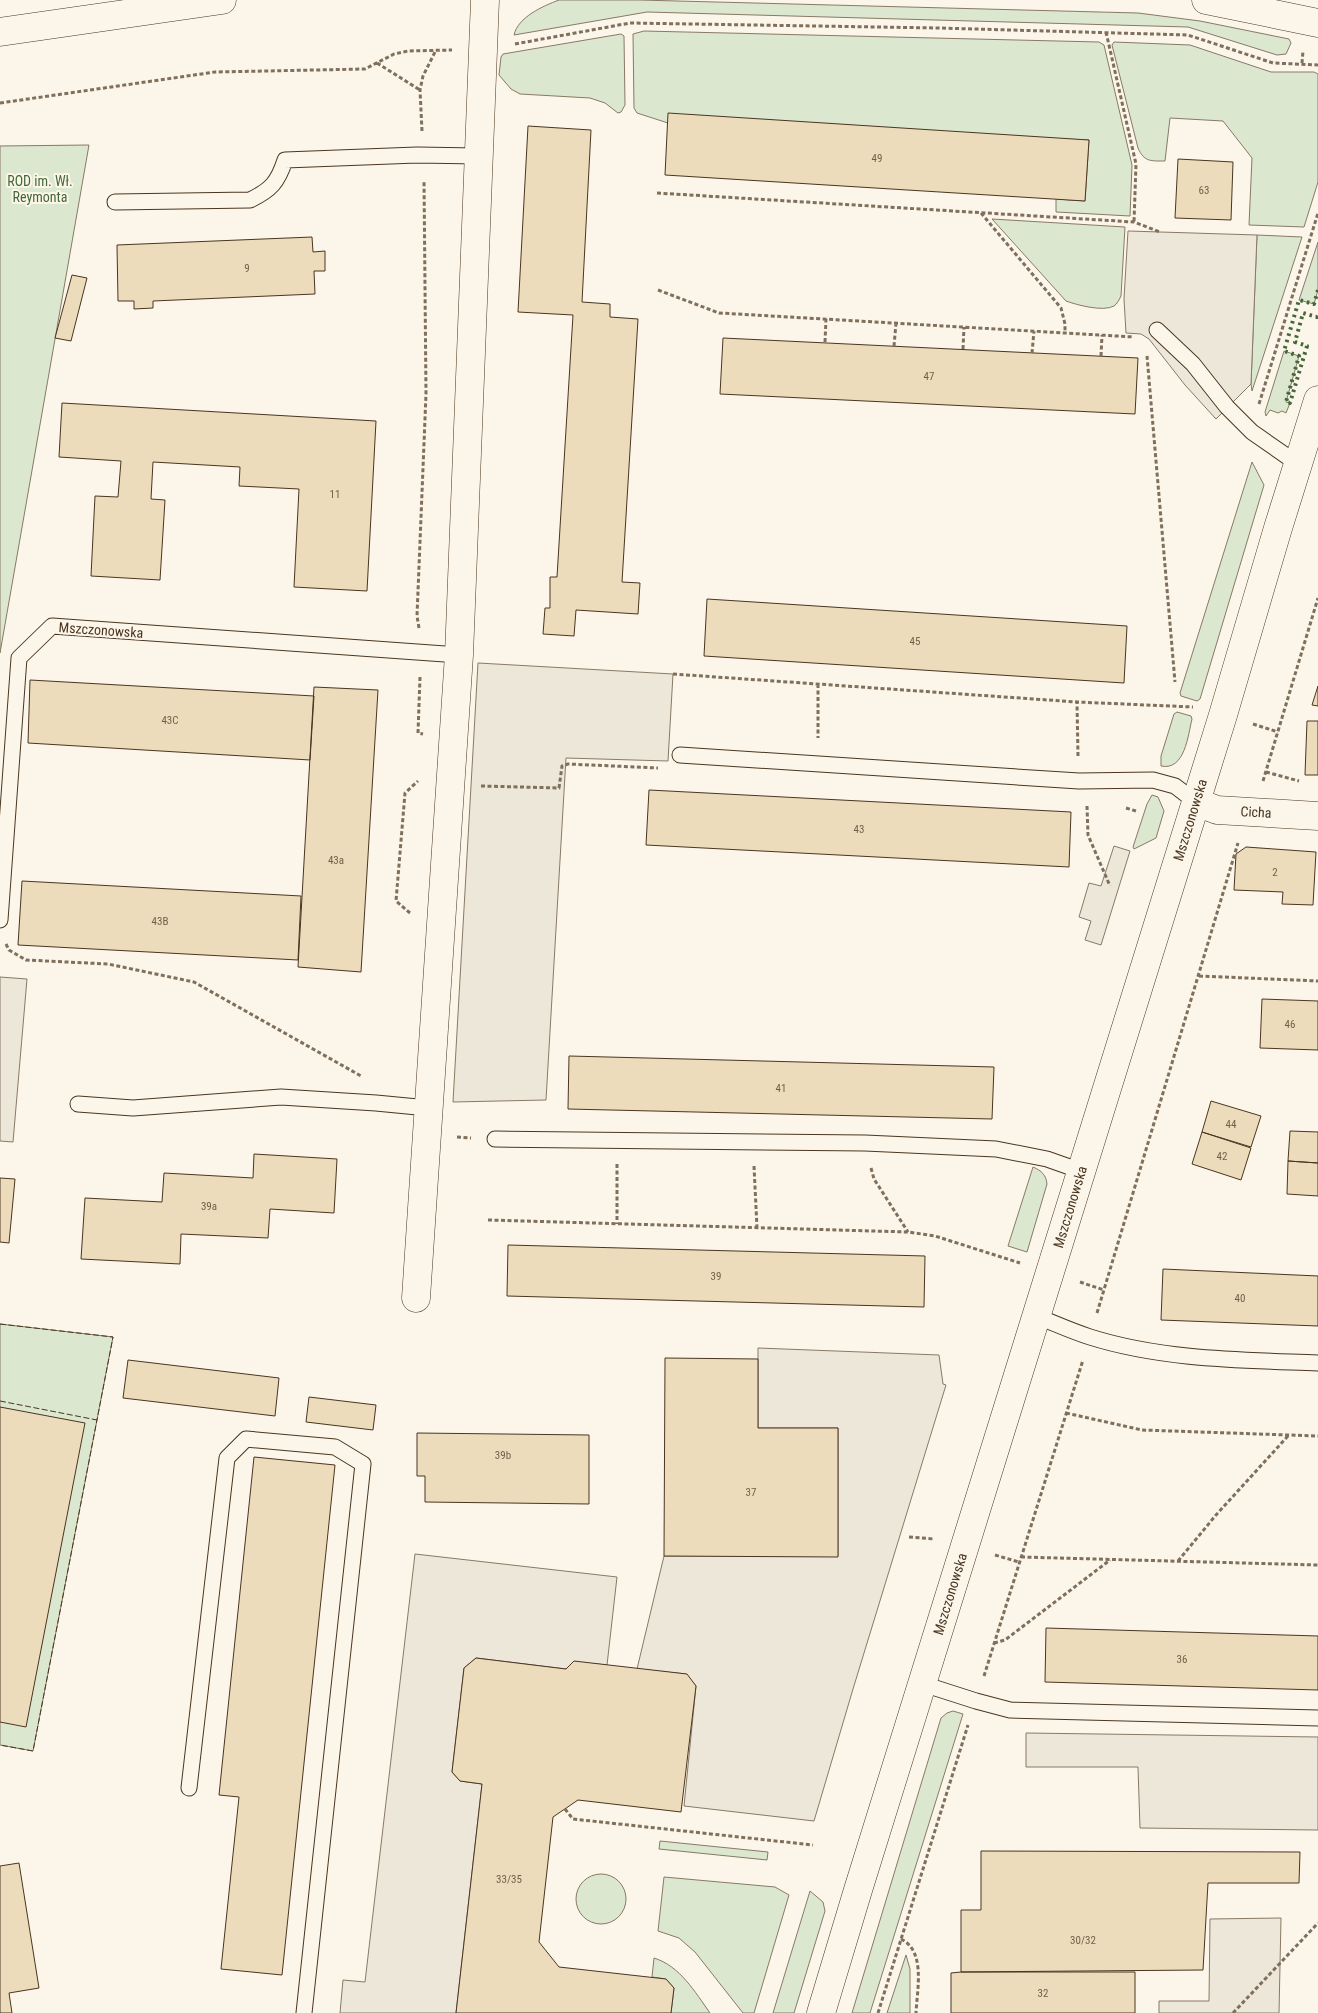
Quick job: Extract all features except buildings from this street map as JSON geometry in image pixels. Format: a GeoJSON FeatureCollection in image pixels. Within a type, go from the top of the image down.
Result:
{"type":"FeatureCollection","features":[{"type":"Feature","properties":{"kind":"street"},"geometry":{"type":"LineString","coordinates":[[0,32],[222,0]]}},
{"type":"Feature","properties":{"kind":"street"},"geometry":{"type":"LineString","coordinates":[[416,1298],[459,655],[485,0]]}},
{"type":"Feature","properties":{"kind":"street"},"geometry":{"type":"LineString","coordinates":[[1206,0],[1318,22]]}},
{"type":"Feature","properties":{"kind":"street","name":"Mszczonowska"},"geometry":{"type":"LineString","coordinates":[[822,2013],[1196,802],[1318,400]]}},
{"type":"Feature","properties":{"kind":"street","name":"Cicha"},"geometry":{"type":"LineString","coordinates":[[1196,802],[1217,810],[1318,816]]}},
{"type":"Feature","properties":{"kind":"lane"},"geometry":{"type":"LineString","coordinates":[[116,202],[250,200],[268,192],[281,172],[285,160],[424,154],[478,156]]}},
{"type":"Feature","properties":{"kind":"lane"},"geometry":{"type":"LineString","coordinates":[[1157,330],[1193,364],[1227,407],[1252,432],[1298,464]]}},
{"type":"Feature","properties":{"kind":"lane","name":"Mszczonowska"},"geometry":{"type":"LineString","coordinates":[[0,920],[19,658],[52,626],[459,655]]}},
{"type":"Feature","properties":{"kind":"lane"},"geometry":{"type":"LineString","coordinates":[[680,756],[1079,781],[1153,780],[1175,786],[1196,802]]}},
{"type":"Feature","properties":{"kind":"lane"},"geometry":{"type":"LineString","coordinates":[[78,1104],[133,1108],[281,1097],[376,1103],[427,1122]]}},
{"type":"Feature","properties":{"kind":"lane"},"geometry":{"type":"LineString","coordinates":[[495,1139],[865,1143],[996,1149],[1047,1159],[1081,1171]]}},
{"type":"Feature","properties":{"kind":"lane"},"geometry":{"type":"LineString","coordinates":[[1036,1316],[1090,1337],[1157,1352],[1204,1358],[1318,1363]]}},
{"type":"Feature","properties":{"kind":"lane"},"geometry":{"type":"LineString","coordinates":[[189,1788],[227,1458],[246,1439],[335,1447],[364,1464],[304,2013]]}},
{"type":"Feature","properties":{"kind":"lane"},"geometry":{"type":"LineString","coordinates":[[923,1684],[1010,1710],[1318,1718]]}},
{"type":"Feature","properties":{"kind":"path"},"geometry":{"type":"LineString","coordinates":[[513,45],[630,23],[652,22],[1106,32],[1188,35],[1272,63],[1318,64]]}},
{"type":"Feature","properties":{"kind":"path"},"geometry":{"type":"LineString","coordinates":[[1106,32],[1136,164],[1134,222]]}},
{"type":"Feature","properties":{"kind":"path"},"geometry":{"type":"LineString","coordinates":[[426,734],[418,733],[421,652],[417,616],[426,394],[424,154],[420,90],[423,76],[436,50]]}},
{"type":"Feature","properties":{"kind":"path"},"geometry":{"type":"LineString","coordinates":[[0,103],[215,72],[365,68],[394,54],[408,51],[453,50]]}},
{"type":"Feature","properties":{"kind":"path"},"geometry":{"type":"LineString","coordinates":[[377,62],[420,90]]}},
{"type":"Feature","properties":{"kind":"path"},"geometry":{"type":"LineString","coordinates":[[657,193],[1134,222],[1160,232]]}},
{"type":"Feature","properties":{"kind":"path"},"geometry":{"type":"LineString","coordinates":[[981,213],[1061,308],[1065,333]]}},
{"type":"Feature","properties":{"kind":"path"},"geometry":{"type":"LineString","coordinates":[[1252,432],[1256,412],[1318,213]]}},
{"type":"Feature","properties":{"kind":"path"},"geometry":{"type":"LineString","coordinates":[[658,290],[719,313],[1138,337]]}},
{"type":"Feature","properties":{"kind":"path"},"geometry":{"type":"LineString","coordinates":[[825,342],[826,319]]}},
{"type":"Feature","properties":{"kind":"path"},"geometry":{"type":"LineString","coordinates":[[894,346],[896,323]]}},
{"type":"Feature","properties":{"kind":"path"},"geometry":{"type":"LineString","coordinates":[[963,349],[964,327]]}},
{"type":"Feature","properties":{"kind":"path"},"geometry":{"type":"LineString","coordinates":[[1032,353],[1034,332]]}},
{"type":"Feature","properties":{"kind":"path"},"geometry":{"type":"LineString","coordinates":[[1101,356],[1102,335]]}},
{"type":"Feature","properties":{"kind":"path"},"geometry":{"type":"LineString","coordinates":[[1147,352],[1175,682]]}},
{"type":"Feature","properties":{"kind":"path"},"geometry":{"type":"LineString","coordinates":[[1262,784],[1318,598]]}},
{"type":"Feature","properties":{"kind":"path"},"geometry":{"type":"LineString","coordinates":[[673,674],[1077,702],[1196,708]]}},
{"type":"Feature","properties":{"kind":"path"},"geometry":{"type":"LineString","coordinates":[[818,684],[819,764]]}},
{"type":"Feature","properties":{"kind":"path"},"geometry":{"type":"LineString","coordinates":[[1077,702],[1079,781]]}},
{"type":"Feature","properties":{"kind":"path"},"geometry":{"type":"LineString","coordinates":[[1247,723],[1278,732]]}},
{"type":"Feature","properties":{"kind":"path"},"geometry":{"type":"LineString","coordinates":[[1266,772],[1304,782]]}},
{"type":"Feature","properties":{"kind":"path"},"geometry":{"type":"LineString","coordinates":[[414,916],[396,901],[405,793],[419,780]]}},
{"type":"Feature","properties":{"kind":"path"},"geometry":{"type":"LineString","coordinates":[[1087,802],[1088,836],[1110,886]]}},
{"type":"Feature","properties":{"kind":"path"},"geometry":{"type":"LineString","coordinates":[[1090,1337],[1241,835]]}},
{"type":"Feature","properties":{"kind":"path"},"geometry":{"type":"LineString","coordinates":[[6,936],[6,946],[9,950],[26,960],[108,964],[194,982],[364,1077]]}},
{"type":"Feature","properties":{"kind":"path"},"geometry":{"type":"LineString","coordinates":[[1199,976],[1318,981]]}},
{"type":"Feature","properties":{"kind":"path"},"geometry":{"type":"LineString","coordinates":[[427,1122],[495,1139]]}},
{"type":"Feature","properties":{"kind":"path"},"geometry":{"type":"LineString","coordinates":[[617,1141],[617,1224]]}},
{"type":"Feature","properties":{"kind":"path"},"geometry":{"type":"LineString","coordinates":[[754,1143],[757,1228]]}},
{"type":"Feature","properties":{"kind":"path"},"geometry":{"type":"LineString","coordinates":[[865,1143],[874,1179],[908,1232]]}},
{"type":"Feature","properties":{"kind":"path"},"geometry":{"type":"LineString","coordinates":[[488,1220],[908,1232],[935,1236],[1025,1265]]}},
{"type":"Feature","properties":{"kind":"path"},"geometry":{"type":"LineString","coordinates":[[1072,1280],[1104,1290]]}},
{"type":"Feature","properties":{"kind":"path"},"geometry":{"type":"LineString","coordinates":[[1066,1413],[1142,1430],[1318,1436]]}},
{"type":"Feature","properties":{"kind":"path"},"geometry":{"type":"LineString","coordinates":[[1178,1561],[1216,1515],[1288,1436]]}},
{"type":"Feature","properties":{"kind":"path"},"geometry":{"type":"LineString","coordinates":[[909,1537],[942,1540]]}},
{"type":"Feature","properties":{"kind":"path"},"geometry":{"type":"LineString","coordinates":[[992,1555],[1019,1562]]}},
{"type":"Feature","properties":{"kind":"path"},"geometry":{"type":"LineString","coordinates":[[1021,1557],[1318,1565]]}},
{"type":"Feature","properties":{"kind":"path"},"geometry":{"type":"LineString","coordinates":[[994,1643],[1005,1640],[1111,1560]]}},
{"type":"Feature","properties":{"kind":"path"},"geometry":{"type":"LineString","coordinates":[[565,1809],[573,1819],[813,1845]]}},
{"type":"Feature","properties":{"kind":"path"},"geometry":{"type":"LineString","coordinates":[[1234,2013],[1318,1923]]}},
{"type":"Feature","properties":{"kind":"path"},"geometry":{"type":"LineString","coordinates":[[901,1939],[909,1943],[916,1954],[916,2013]]}},
{"type":"Feature","properties":{"kind":"green space"},"geometry":{"type":"Polygon","coordinates":[[[559,0],[639,0],[1138,13],[1200,21],[1289,39],[1291,43],[1286,54],[1277,55],[1188,27],[647,12],[514,35],[520,23],[532,13],[559,0]]]}},
{"type":"Feature","properties":{"kind":"green space"},"geometry":{"type":"Polygon","coordinates":[[[644,31],[1099,42],[1104,45],[1132,165],[1130,216],[1056,212],[1056,199],[1085,201],[1089,140],[668,123],[637,113],[634,108],[633,34],[644,31]]]}},
{"type":"Feature","properties":{"kind":"green space"},"geometry":{"type":"Polygon","coordinates":[[[621,34],[624,36],[625,105],[621,112],[618,113],[605,103],[590,98],[520,94],[511,89],[499,75],[503,54],[621,34]]]}},
{"type":"Feature","properties":{"kind":"green space"},"geometry":{"type":"Polygon","coordinates":[[[1114,42],[1190,45],[1271,72],[1314,72],[1318,74],[1318,182],[1304,227],[1249,225],[1252,158],[1223,121],[1170,118],[1165,161],[1152,161],[1145,158],[1138,148],[1112,45],[1114,42]]]}},
{"type":"Feature","properties":{"kind":"green space","name":"ROD im. Wł. Reymonta"},"geometry":{"type":"Polygon","coordinates":[[[89,145],[0,653],[0,146],[89,145]]]}},
{"type":"Feature","properties":{"kind":"green space"},"geometry":{"type":"Polygon","coordinates":[[[992,219],[1125,227],[1121,296],[1118,302],[1109,308],[1097,308],[1066,301],[992,219]]]}},
{"type":"Feature","properties":{"kind":"green space"},"geometry":{"type":"Polygon","coordinates":[[[1257,235],[1302,237],[1252,391],[1251,384],[1257,235]]]}},
{"type":"Feature","properties":{"kind":"green space"},"geometry":{"type":"Polygon","coordinates":[[[1318,242],[1318,290],[1314,304],[1299,300],[1318,242]]]}},
{"type":"Feature","properties":{"kind":"green space"},"geometry":{"type":"Polygon","coordinates":[[[1284,351],[1299,356],[1286,402],[1290,403],[1286,413],[1270,410],[1266,416],[1265,412],[1284,351]]]}},
{"type":"Feature","properties":{"kind":"green space"},"geometry":{"type":"Polygon","coordinates":[[[1252,462],[1264,485],[1200,699],[1197,701],[1181,696],[1180,693],[1252,462]]]}},
{"type":"Feature","properties":{"kind":"green space"},"geometry":{"type":"Polygon","coordinates":[[[1177,712],[1191,716],[1192,719],[1187,742],[1180,758],[1175,763],[1169,766],[1161,766],[1161,756],[1174,714],[1177,712]]]}},
{"type":"Feature","properties":{"kind":"green space"},"geometry":{"type":"Polygon","coordinates":[[[1152,795],[1158,797],[1164,811],[1156,838],[1134,849],[1133,847],[1147,804],[1152,795]]]}},
{"type":"Feature","properties":{"kind":"green space"},"geometry":{"type":"Polygon","coordinates":[[[1033,1167],[1043,1174],[1047,1184],[1027,1252],[1008,1246],[1033,1167]]]}},
{"type":"Feature","properties":{"kind":"green space"},"geometry":{"type":"Polygon","coordinates":[[[0,1324],[113,1337],[33,1751],[0,1745],[0,1324]]]}},
{"type":"Feature","properties":{"kind":"green space"},"geometry":{"type":"Polygon","coordinates":[[[953,1711],[963,1714],[870,2013],[852,2013],[941,1718],[953,1711]]]}},
{"type":"Feature","properties":{"kind":"green space"},"geometry":{"type":"Polygon","coordinates":[[[660,1841],[768,1852],[767,1860],[659,1849],[660,1841]]]}},
{"type":"Feature","properties":{"kind":"green space"},"geometry":{"type":"Polygon","coordinates":[[[601,1874],[611,1876],[619,1881],[624,1889],[626,1899],[624,1909],[619,1917],[611,1922],[601,1924],[591,1922],[583,1917],[578,1909],[576,1899],[578,1889],[583,1881],[591,1876],[601,1874]]]}},
{"type":"Feature","properties":{"kind":"green space"},"geometry":{"type":"Polygon","coordinates":[[[664,1877],[775,1887],[789,1895],[754,2013],[743,2013],[695,1952],[679,1938],[658,1931],[664,1877]]]}},
{"type":"Feature","properties":{"kind":"green space"},"geometry":{"type":"Polygon","coordinates":[[[810,1891],[823,1902],[825,1911],[794,2013],[773,2013],[810,1891]]]}},
{"type":"Feature","properties":{"kind":"green space"},"geometry":{"type":"Polygon","coordinates":[[[906,1955],[910,1969],[910,2013],[887,2013],[906,1955]]]}},
{"type":"Feature","properties":{"kind":"green space"},"geometry":{"type":"Polygon","coordinates":[[[654,1958],[672,1967],[679,1973],[693,1988],[710,2013],[671,2013],[674,1988],[666,1979],[652,1977],[654,1958]]]}},
{"type":"Feature","properties":{"kind":"shaded area"},"geometry":{"type":"Polygon","coordinates":[[[1128,231],[1257,235],[1251,384],[1216,419],[1185,385],[1149,339],[1141,334],[1126,333],[1124,299],[1128,231]]]}},
{"type":"Feature","properties":{"kind":"shaded area"},"geometry":{"type":"Polygon","coordinates":[[[478,663],[673,674],[668,761],[566,758],[546,1100],[453,1102],[478,663]]]}},
{"type":"Feature","properties":{"kind":"shaded area"},"geometry":{"type":"Polygon","coordinates":[[[1114,846],[1130,851],[1101,945],[1085,940],[1091,921],[1079,917],[1089,883],[1101,886],[1114,846]]]}},
{"type":"Feature","properties":{"kind":"shaded area"},"geometry":{"type":"Polygon","coordinates":[[[0,977],[27,979],[13,1142],[0,1141],[0,977]]]}},
{"type":"Feature","properties":{"kind":"shaded area"},"geometry":{"type":"Polygon","coordinates":[[[758,1348],[939,1355],[943,1384],[946,1385],[814,1821],[684,1806],[696,1686],[686,1674],[637,1669],[664,1556],[838,1556],[838,1428],[758,1428],[758,1348]]]}},
{"type":"Feature","properties":{"kind":"shaded area"},"geometry":{"type":"Polygon","coordinates":[[[415,1554],[617,1577],[607,1665],[574,1662],[566,1669],[476,1658],[464,1668],[452,1772],[460,1781],[482,1784],[456,2013],[340,2013],[343,1980],[365,1982],[415,1554]]]}},
{"type":"Feature","properties":{"kind":"shaded area"},"geometry":{"type":"Polygon","coordinates":[[[1026,1733],[1318,1737],[1318,1830],[1140,1828],[1138,1767],[1026,1767],[1026,1733]]]}},
{"type":"Feature","properties":{"kind":"shaded area"},"geometry":{"type":"Polygon","coordinates":[[[1281,1918],[1279,2013],[1159,2013],[1159,2001],[1209,2001],[1210,1919],[1281,1918]]]}},
{"type":"Feature","properties":{"kind":"hedge"},"geometry":{"type":"LineString","coordinates":[[1318,290],[1314,304],[1299,300],[1284,351],[1299,356],[1286,402],[1290,403],[1307,346],[1295,342],[1303,313],[1317,317],[1318,314]]}},
{"type":"Feature","properties":{"kind":"fence"},"geometry":{"type":"LineString","coordinates":[[0,1324],[113,1337],[33,1751],[0,1745]]}},
{"type":"Feature","properties":{"kind":"fence"},"geometry":{"type":"LineString","coordinates":[[0,1401],[97,1420]]}}]}
